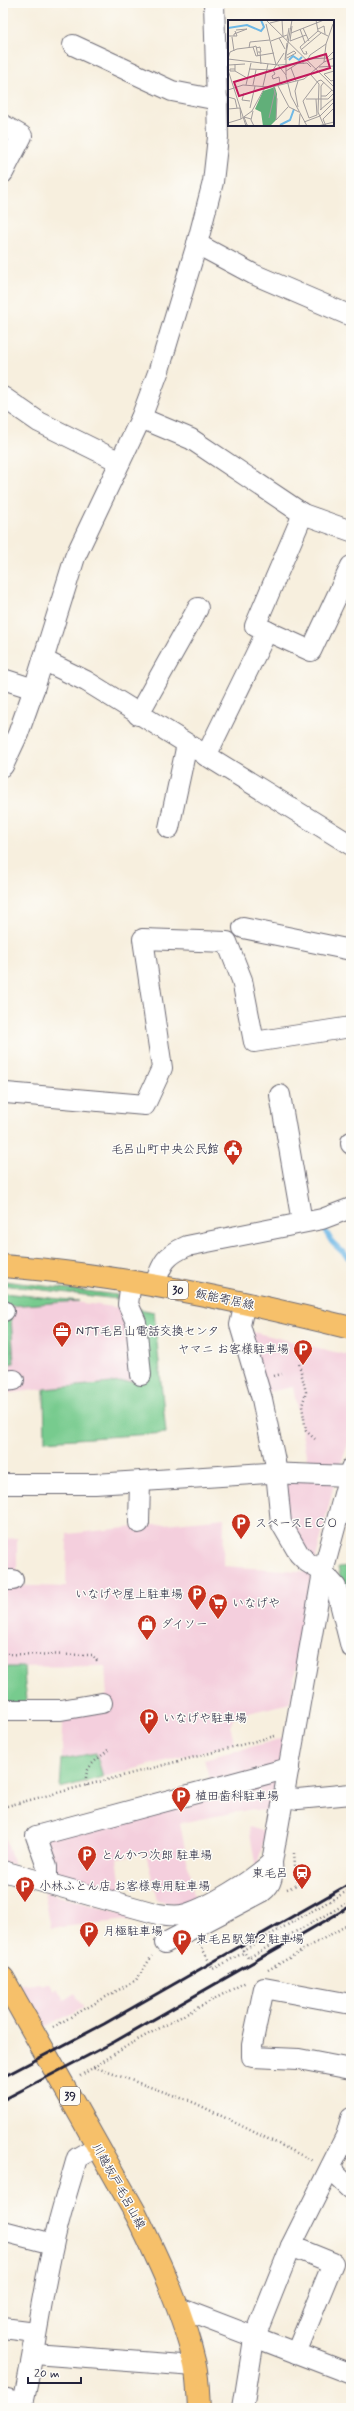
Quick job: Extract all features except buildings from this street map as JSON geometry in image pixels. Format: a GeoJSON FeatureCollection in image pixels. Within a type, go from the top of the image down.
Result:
{"type":"FeatureCollection","features":[{"type":"Feature","properties":{"kind":"main road","name":"飯能寄居線"},"geometry":{"type":"LineString","coordinates":[[3,1266],[154,1286],[245,1303],[351,1328]]}},
{"type":"Feature","properties":{"kind":"main road","name":"川越坂戸毛呂山線"},"geometry":{"type":"LineString","coordinates":[[3,1978],[136,2214],[179,2308],[195,2366],[199,2408]]}},
{"type":"Feature","properties":{"kind":"street"},"geometry":{"type":"LineString","coordinates":[[3,766],[18,734],[34,688],[75,557],[140,418],[159,370],[197,244],[216,166],[218,100],[214,3]]}},
{"type":"Feature","properties":{"kind":"street"},"geometry":{"type":"LineString","coordinates":[[73,45],[172,91],[218,100]]}},
{"type":"Feature","properties":{"kind":"street"},"geometry":{"type":"LineString","coordinates":[[3,125],[22,136],[3,173]]}},
{"type":"Feature","properties":{"kind":"street"},"geometry":{"type":"LineString","coordinates":[[197,244],[254,274],[351,316]]}},
{"type":"Feature","properties":{"kind":"street"},"geometry":{"type":"LineString","coordinates":[[3,397],[39,422],[120,462]]}},
{"type":"Feature","properties":{"kind":"street"},"geometry":{"type":"LineString","coordinates":[[140,418],[192,439],[304,514],[351,531]]}},
{"type":"Feature","properties":{"kind":"street"},"geometry":{"type":"LineString","coordinates":[[304,514],[255,626],[312,651],[351,566]]}},
{"type":"Feature","properties":{"kind":"street"},"geometry":{"type":"LineString","coordinates":[[138,716],[198,608]]}},
{"type":"Feature","properties":{"kind":"street"},"geometry":{"type":"LineString","coordinates":[[206,756],[267,632]]}},
{"type":"Feature","properties":{"kind":"street"},"geometry":{"type":"LineString","coordinates":[[43,660],[86,681],[138,716],[187,744],[351,845]]}},
{"type":"Feature","properties":{"kind":"street"},"geometry":{"type":"LineString","coordinates":[[3,679],[34,688]]}},
{"type":"Feature","properties":{"kind":"street"},"geometry":{"type":"LineString","coordinates":[[169,828],[187,744]]}},
{"type":"Feature","properties":{"kind":"street"},"geometry":{"type":"LineString","coordinates":[[242,928],[351,950]]}},
{"type":"Feature","properties":{"kind":"street"},"geometry":{"type":"LineString","coordinates":[[6,1093],[145,1105],[162,1068],[143,939],[227,942],[242,980],[254,1042],[351,1027]]}},
{"type":"Feature","properties":{"kind":"street"},"geometry":{"type":"LineString","coordinates":[[280,1095],[302,1222]]}},
{"type":"Feature","properties":{"kind":"street"},"geometry":{"type":"LineString","coordinates":[[154,1286],[163,1262],[174,1251],[187,1246],[322,1219],[351,1208]]}},
{"type":"Feature","properties":{"kind":"street"},"geometry":{"type":"LineString","coordinates":[[131,1282],[128,1304],[136,1322],[141,1375]]}},
{"type":"Feature","properties":{"kind":"street"},"geometry":{"type":"LineString","coordinates":[[245,1303],[240,1325],[262,1399],[276,1473],[281,1522],[299,1554],[306,1562],[323,1572],[336,1587],[351,1647]]}},
{"type":"Feature","properties":{"kind":"street"},"geometry":{"type":"LineString","coordinates":[[3,1484],[140,1482],[276,1473],[349,1479],[323,1572],[285,1797],[272,1862],[272,1881],[269,1887],[198,1936],[165,1943],[172,1916]]}},
{"type":"Feature","properties":{"kind":"street"},"geometry":{"type":"LineString","coordinates":[[140,1482],[140,1523]]}},
{"type":"Feature","properties":{"kind":"street"},"geometry":{"type":"LineString","coordinates":[[3,1710],[61,1710],[102,1703]]}},
{"type":"Feature","properties":{"kind":"street"},"geometry":{"type":"LineString","coordinates":[[46,1884],[47,1868],[36,1836],[289,1768]]}},
{"type":"Feature","properties":{"kind":"street"},"geometry":{"type":"LineString","coordinates":[[285,1797],[298,1799],[351,1794]]}},
{"type":"Feature","properties":{"kind":"street"},"geometry":{"type":"LineString","coordinates":[[3,1871],[158,1914],[172,1916],[199,1909],[259,1874],[272,1862]]}},
{"type":"Feature","properties":{"kind":"street"},"geometry":{"type":"LineString","coordinates":[[172,1916],[178,1923],[198,1936]]}},
{"type":"Feature","properties":{"kind":"street"},"geometry":{"type":"LineString","coordinates":[[351,2004],[264,1988],[252,2045],[252,2057],[298,2059],[351,2069]]}},
{"type":"Feature","properties":{"kind":"street"},"geometry":{"type":"LineString","coordinates":[[242,2408],[254,2339],[291,2246],[346,2136],[351,2118]]}},
{"type":"Feature","properties":{"kind":"street"},"geometry":{"type":"LineString","coordinates":[[3,2398],[23,2405],[34,2354],[35,2332],[53,2244],[77,2158],[98,2146]]}},
{"type":"Feature","properties":{"kind":"street"},"geometry":{"type":"LineString","coordinates":[[330,2169],[351,2188]]}},
{"type":"Feature","properties":{"kind":"street"},"geometry":{"type":"LineString","coordinates":[[3,2231],[53,2244]]}},
{"type":"Feature","properties":{"kind":"street"},"geometry":{"type":"LineString","coordinates":[[291,2246],[333,2263],[296,2353]]}},
{"type":"Feature","properties":{"kind":"street"},"geometry":{"type":"LineString","coordinates":[[179,2308],[254,2339],[351,2374]]}},
{"type":"Feature","properties":{"kind":"street"},"geometry":{"type":"LineString","coordinates":[[3,2328],[35,2332]]}},
{"type":"Feature","properties":{"kind":"street"},"geometry":{"type":"LineString","coordinates":[[34,2354],[195,2366]]}},
{"type":"Feature","properties":{"kind":"path"},"geometry":{"type":"LineString","coordinates":[[299,1364],[306,1392],[302,1406],[306,1431],[315,1439]]}},
{"type":"Feature","properties":{"kind":"path"},"geometry":{"type":"LineString","coordinates":[[3,1654],[93,1655],[98,1662]]}},
{"type":"Feature","properties":{"kind":"path"},"geometry":{"type":"LineString","coordinates":[[3,1807],[280,1735]]}},
{"type":"Feature","properties":{"kind":"path"},"geometry":{"type":"LineString","coordinates":[[87,1786],[85,1779],[90,1764],[109,1749]]}},
{"type":"Feature","properties":{"kind":"path"},"geometry":{"type":"LineString","coordinates":[[283,1891],[299,1884],[296,1878],[293,1847]]}},
{"type":"Feature","properties":{"kind":"path"},"geometry":{"type":"LineString","coordinates":[[198,1936],[200,1944],[213,1969],[351,1890]]}},
{"type":"Feature","properties":{"kind":"path"},"geometry":{"type":"LineString","coordinates":[[243,1952],[248,1958],[351,1901]]}},
{"type":"Feature","properties":{"kind":"path"},"geometry":{"type":"LineString","coordinates":[[261,1974],[351,1923]]}},
{"type":"Feature","properties":{"kind":"path"},"geometry":{"type":"LineString","coordinates":[[49,2029],[136,1980],[157,1949],[165,1943]]}},
{"type":"Feature","properties":{"kind":"path"},"geometry":{"type":"LineString","coordinates":[[77,2077],[130,2044],[247,1982]]}},
{"type":"Feature","properties":{"kind":"path"},"geometry":{"type":"LineString","coordinates":[[94,2067],[195,2103],[256,2131],[281,2147],[330,2169]]}},
{"type":"Feature","properties":{"kind":"shaded area"},"geometry":{"type":"Polygon","coordinates":[[[3,1293],[154,1312],[166,1433],[45,1441],[44,1389],[3,1394],[3,1293]]]}},
{"type":"Feature","properties":{"kind":"shaded area"},"geometry":{"type":"Polygon","coordinates":[[[245,1330],[351,1356],[351,1434],[340,1468],[309,1470],[293,1387],[263,1393],[245,1330]]]}},
{"type":"Feature","properties":{"kind":"shaded area"},"geometry":{"type":"Polygon","coordinates":[[[280,1477],[335,1480],[315,1562],[285,1521],[280,1477]]]}},
{"type":"Feature","properties":{"kind":"shaded area"},"geometry":{"type":"Polygon","coordinates":[[[224,1518],[223,1566],[312,1572],[290,1703],[236,1716],[230,1726],[235,1743],[103,1777],[96,1753],[62,1759],[63,1716],[107,1695],[105,1666],[3,1667],[3,1585],[66,1587],[67,1534],[224,1518]]]}},
{"type":"Feature","properties":{"kind":"shaded area"},"geometry":{"type":"Polygon","coordinates":[[[17,1538],[17,1574],[3,1575],[3,1539],[17,1538]]]}},
{"type":"Feature","properties":{"kind":"shaded area"},"geometry":{"type":"Polygon","coordinates":[[[284,1738],[280,1763],[211,1785],[204,1759],[284,1738]]]}},
{"type":"Feature","properties":{"kind":"shaded area"},"geometry":{"type":"Polygon","coordinates":[[[277,1780],[270,1812],[252,1809],[180,1823],[195,1902],[188,1906],[157,1901],[146,1853],[117,1858],[122,1894],[55,1875],[43,1838],[277,1780]]]}},
{"type":"Feature","properties":{"kind":"shaded area"},"geometry":{"type":"Polygon","coordinates":[[[249,1827],[266,1832],[256,1869],[249,1827]]]}},
{"type":"Feature","properties":{"kind":"shaded area"},"geometry":{"type":"Polygon","coordinates":[[[3,1830],[14,1865],[3,1862],[3,1830]]]}},
{"type":"Feature","properties":{"kind":"shaded area"},"geometry":{"type":"Polygon","coordinates":[[[44,1892],[139,1919],[51,1928],[44,1892]]]}},
{"type":"Feature","properties":{"kind":"shaded area"},"geometry":{"type":"Polygon","coordinates":[[[49,1983],[54,1990],[57,1988],[64,2000],[75,1993],[83,2007],[43,2029],[18,1984],[49,1983]]]}},
{"type":"Feature","properties":{"kind":"green space"},"geometry":{"type":"Polygon","coordinates":[[[3,1281],[117,1295],[117,1299],[3,1285],[3,1281]]]}},
{"type":"Feature","properties":{"kind":"green space"},"geometry":{"type":"Polygon","coordinates":[[[3,1293],[79,1301],[10,1306],[3,1304],[3,1293]]]}},
{"type":"Feature","properties":{"kind":"green space"},"geometry":{"type":"Polygon","coordinates":[[[139,1309],[154,1312],[166,1433],[45,1441],[44,1389],[145,1380],[139,1309]]]}},
{"type":"Feature","properties":{"kind":"green space"},"geometry":{"type":"Polygon","coordinates":[[[11,1318],[14,1363],[3,1364],[3,1319],[11,1318]]]}},
{"type":"Feature","properties":{"kind":"green space"},"geometry":{"type":"Polygon","coordinates":[[[351,1566],[351,1628],[338,1567],[351,1566]]]}},
{"type":"Feature","properties":{"kind":"green space"},"geometry":{"type":"Polygon","coordinates":[[[3,1667],[24,1667],[26,1704],[3,1703],[3,1667]]]}},
{"type":"Feature","properties":{"kind":"green space"},"geometry":{"type":"Polygon","coordinates":[[[96,1753],[103,1777],[60,1788],[62,1759],[96,1753]]]}},
{"type":"Feature","properties":{"kind":"waterway"},"geometry":{"type":"LineString","coordinates":[[323,1227],[332,1242],[351,1260]]}},
{"type":"Feature","properties":{"kind":"railway"},"geometry":{"type":"LineString","coordinates":[[3,2077],[104,2024],[351,1883]]}},
{"type":"Feature","properties":{"kind":"railway"},"geometry":{"type":"LineString","coordinates":[[3,2100],[114,2042],[351,1906]]}},
{"type":"Feature","properties":{"kind":"place","name":"毛呂山町中央公民館"},"geometry":{"type":"Point","coordinates":[233,1166]}},
{"type":"Feature","properties":{"kind":"place","name":"NTT毛呂山電話交換センタ"},"geometry":{"type":"Point","coordinates":[62,1348]}},
{"type":"Feature","properties":{"kind":"place","name":"ヤマニ お客様駐車場"},"geometry":{"type":"Point","coordinates":[303,1366]}},
{"type":"Feature","properties":{"kind":"place","name":"スペースＥＣＯ"},"geometry":{"type":"Point","coordinates":[241,1540]}},
{"type":"Feature","properties":{"kind":"place","name":"いなげや屋上駐車場"},"geometry":{"type":"Point","coordinates":[197,1611]}},
{"type":"Feature","properties":{"kind":"place","name":"いなげや"},"geometry":{"type":"Point","coordinates":[218,1620]}},
{"type":"Feature","properties":{"kind":"place","name":"ダイソー"},"geometry":{"type":"Point","coordinates":[147,1641]}},
{"type":"Feature","properties":{"kind":"place","name":"いなげや駐車場"},"geometry":{"type":"Point","coordinates":[149,1735]}},
{"type":"Feature","properties":{"kind":"place","name":"植田歯科駐車場"},"geometry":{"type":"Point","coordinates":[181,1813]}},
{"type":"Feature","properties":{"kind":"place","name":"とんかつ次郎 駐車場"},"geometry":{"type":"Point","coordinates":[87,1872]}},
{"type":"Feature","properties":{"kind":"place","name":"東毛呂"},"geometry":{"type":"Point","coordinates":[302,1890]}},
{"type":"Feature","properties":{"kind":"place","name":"小林ふとん店 お客様専用駐車場"},"geometry":{"type":"Point","coordinates":[25,1903]}},
{"type":"Feature","properties":{"kind":"place","name":"月極駐車場"},"geometry":{"type":"Point","coordinates":[89,1948]}},
{"type":"Feature","properties":{"kind":"place","name":"東毛呂駅第２駐車場"},"geometry":{"type":"Point","coordinates":[182,1956]}}]}
